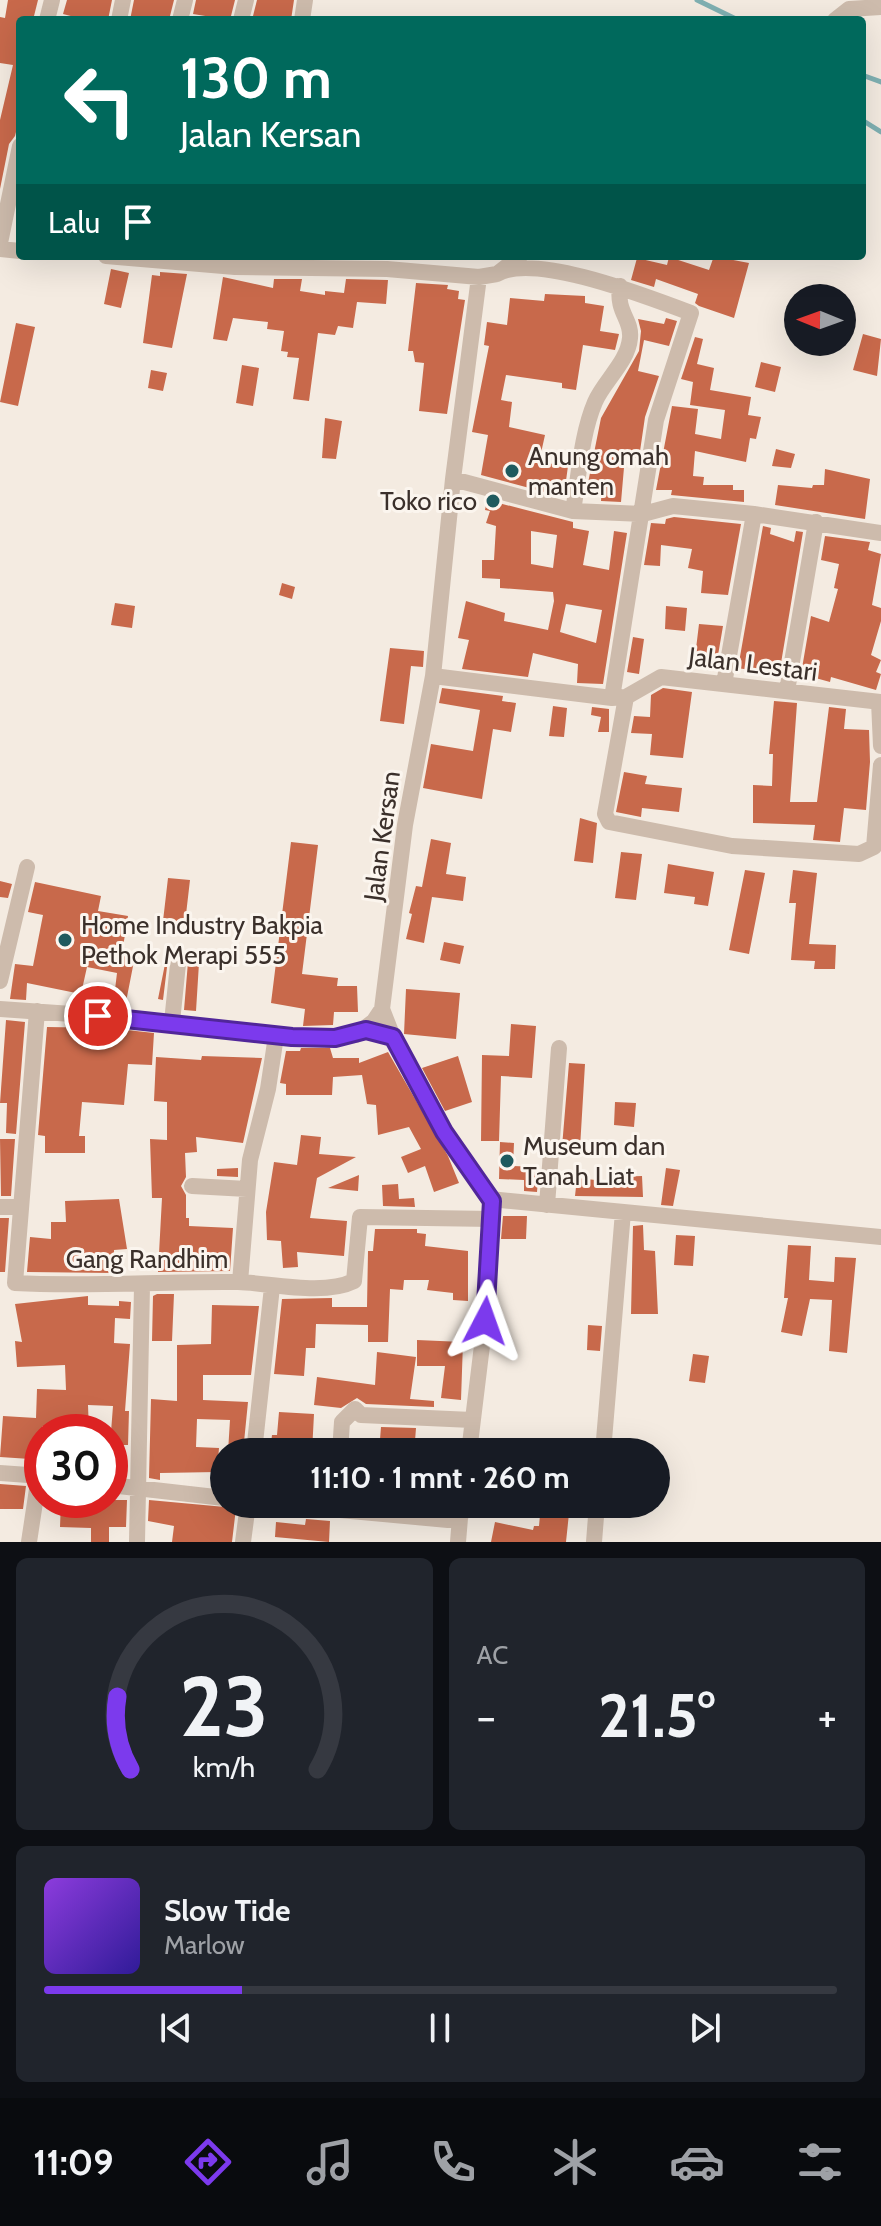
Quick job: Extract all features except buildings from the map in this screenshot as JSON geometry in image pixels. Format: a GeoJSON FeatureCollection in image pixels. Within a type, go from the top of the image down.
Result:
{"type":"FeatureCollection","features":[{"type":"Feature","properties":{"kind":"street"},"geometry":{"type":"LineString","coordinates":[[840,16],[849,9],[881,7]]}},
{"type":"Feature","properties":{"kind":"street"},"geometry":{"type":"LineString","coordinates":[[0,246],[16,166]]}},
{"type":"Feature","properties":{"kind":"street"},"geometry":{"type":"LineString","coordinates":[[153,260],[235,267],[388,262],[479,277],[506,269],[547,271],[620,286],[691,313],[656,420],[605,814],[609,822],[732,846],[859,854],[874,847],[881,765]]}},
{"type":"Feature","properties":{"kind":"street"},"geometry":{"type":"LineString","coordinates":[[497,274],[515,260]]}},
{"type":"Feature","properties":{"kind":"street","name":"Jalan Kersan"},"geometry":{"type":"LineString","coordinates":[[382,1009],[405,825],[433,676],[453,479],[479,277]]}},
{"type":"Feature","properties":{"kind":"street"},"geometry":{"type":"LineString","coordinates":[[573,511],[589,418],[603,385],[627,352],[631,338],[629,323],[618,301],[620,286]]}},
{"type":"Feature","properties":{"kind":"street"},"geometry":{"type":"LineString","coordinates":[[453,479],[573,511],[643,514],[673,506],[816,522],[881,533]]}},
{"type":"Feature","properties":{"kind":"street"},"geometry":{"type":"LineString","coordinates":[[724,684],[754,514]]}},
{"type":"Feature","properties":{"kind":"street"},"geometry":{"type":"LineString","coordinates":[[787,691],[816,522]]}},
{"type":"Feature","properties":{"kind":"street"},"geometry":{"type":"LineString","coordinates":[[433,676],[619,697]]}},
{"type":"Feature","properties":{"kind":"street","name":"Jalan Lestari"},"geometry":{"type":"LineString","coordinates":[[619,697],[661,677],[880,702]]}},
{"type":"Feature","properties":{"kind":"street"},"geometry":{"type":"LineString","coordinates":[[880,702],[881,746]]}},
{"type":"Feature","properties":{"kind":"street"},"geometry":{"type":"LineString","coordinates":[[0,981],[27,867]]}},
{"type":"Feature","properties":{"kind":"street"},"geometry":{"type":"LineString","coordinates":[[172,1022],[178,964]]}},
{"type":"Feature","properties":{"kind":"street"},"geometry":{"type":"LineString","coordinates":[[0,1009],[172,1022],[276,1036],[335,1038],[366,1030],[393,1037]]}},
{"type":"Feature","properties":{"kind":"street"},"geometry":{"type":"LineString","coordinates":[[366,1030],[382,1009]]}},
{"type":"Feature","properties":{"kind":"street"},"geometry":{"type":"LineString","coordinates":[[382,1009],[393,1037],[444,1132],[490,1199],[493,1219],[470,1438]]}},
{"type":"Feature","properties":{"kind":"street","name":"Gang Randhim"},"geometry":{"type":"LineString","coordinates":[[37,1011],[15,1283],[142,1286],[240,1282],[272,1287],[340,1286],[354,1281],[360,1217],[493,1219]]}},
{"type":"Feature","properties":{"kind":"street"},"geometry":{"type":"LineString","coordinates":[[240,1282],[247,1189],[276,1036]]}},
{"type":"Feature","properties":{"kind":"street"},"geometry":{"type":"LineString","coordinates":[[547,1205],[559,1048]]}},
{"type":"Feature","properties":{"kind":"street"},"geometry":{"type":"LineString","coordinates":[[192,1186],[247,1189]]}},
{"type":"Feature","properties":{"kind":"street"},"geometry":{"type":"LineString","coordinates":[[490,1199],[881,1237]]}},
{"type":"Feature","properties":{"kind":"street"},"geometry":{"type":"LineString","coordinates":[[0,1207],[21,1207]]}},
{"type":"Feature","properties":{"kind":"street"},"geometry":{"type":"LineString","coordinates":[[604,1438],[623,1212]]}},
{"type":"Feature","properties":{"kind":"street"},"geometry":{"type":"LineString","coordinates":[[137,1542],[142,1286]]}},
{"type":"Feature","properties":{"kind":"street"},"geometry":{"type":"LineString","coordinates":[[256,1438],[272,1287]]}},
{"type":"Feature","properties":{"kind":"street"},"geometry":{"type":"LineString","coordinates":[[341,1438],[342,1422],[355,1409],[361,1415],[472,1420]]}},
{"type":"Feature","properties":{"kind":"street"},"geometry":{"type":"LineString","coordinates":[[0,1473],[24,1475]]}},
{"type":"Feature","properties":{"kind":"street"},"geometry":{"type":"LineString","coordinates":[[128,1487],[210,1496]]}},
{"type":"Feature","properties":{"kind":"street"},"geometry":{"type":"LineString","coordinates":[[29,1542],[33,1518]]}},
{"type":"Feature","properties":{"kind":"street"},"geometry":{"type":"LineString","coordinates":[[243,1542],[246,1518]]}},
{"type":"Feature","properties":{"kind":"street"},"geometry":{"type":"LineString","coordinates":[[458,1542],[461,1518]]}},
{"type":"Feature","properties":{"kind":"street"},"geometry":{"type":"LineString","coordinates":[[594,1542],[596,1518]]}},
{"type":"Feature","properties":{"kind":"waterway"},"geometry":{"type":"LineString","coordinates":[[697,0],[730,16]]}},
{"type":"Feature","properties":{"kind":"waterway"},"geometry":{"type":"LineString","coordinates":[[866,76],[881,82]]}},
{"type":"Feature","properties":{"kind":"waterway"},"geometry":{"type":"LineString","coordinates":[[866,123],[881,132]]}},
{"type":"Feature","properties":{"kind":"place","name":"Anung omah manten"},"geometry":{"type":"Point","coordinates":[512,471]}},
{"type":"Feature","properties":{"kind":"place","name":"Toko rico"},"geometry":{"type":"Point","coordinates":[493,501]}},
{"type":"Feature","properties":{"kind":"place","name":"Home Industry Bakpia Pethok Merapi 555"},"geometry":{"type":"Point","coordinates":[65,940]}},
{"type":"Feature","properties":{"kind":"place","name":"Museum dan Tanah Liat"},"geometry":{"type":"Point","coordinates":[507,1161]}},
{"type":"Feature","properties":{"kind":"route"},"geometry":{"type":"LineString","coordinates":[[98,1016],[276,1036],[335,1038],[366,1030],[393,1037],[444,1132],[492,1201],[485,1321]]}}]}
